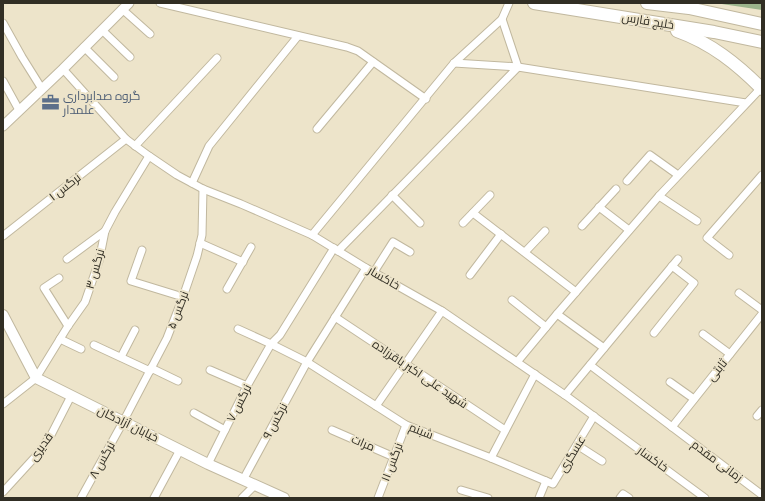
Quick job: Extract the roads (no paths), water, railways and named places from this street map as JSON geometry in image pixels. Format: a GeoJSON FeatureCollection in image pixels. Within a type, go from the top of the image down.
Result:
{"type":"FeatureCollection","features":[{"type":"Feature","properties":{"kind":"highway","name":"خلیج فارس"},"geometry":{"type":"LineString","coordinates":[[534,3],[714,32],[762,42]]}},
{"type":"Feature","properties":{"kind":"highway","name":"خلیج فارس"},"geometry":{"type":"LineString","coordinates":[[647,3],[689,5],[762,24]]}},
{"type":"Feature","properties":{"kind":"highway"},"geometry":{"type":"LineString","coordinates":[[689,5],[762,15]]}},
{"type":"Feature","properties":{"kind":"highway"},"geometry":{"type":"LineString","coordinates":[[630,18],[671,29],[700,41],[731,61],[762,88]]}},
{"type":"Feature","properties":{"kind":"main road"},"geometry":{"type":"LineString","coordinates":[[4,320],[36,378]]}},
{"type":"Feature","properties":{"kind":"main road","name":"خیابان آزادگان"},"geometry":{"type":"LineString","coordinates":[[36,378],[208,464],[284,498]]}},
{"type":"Feature","properties":{"kind":"street"},"geometry":{"type":"LineString","coordinates":[[160,3],[347,47],[358,51],[426,99]]}},
{"type":"Feature","properties":{"kind":"street"},"geometry":{"type":"LineString","coordinates":[[312,235],[426,99],[454,63],[502,19],[509,3]]}},
{"type":"Feature","properties":{"kind":"street"},"geometry":{"type":"LineString","coordinates":[[3,126],[126,6],[150,34]]}},
{"type":"Feature","properties":{"kind":"street"},"geometry":{"type":"LineString","coordinates":[[502,19],[518,67]]}},
{"type":"Feature","properties":{"kind":"street"},"geometry":{"type":"LineString","coordinates":[[3,23],[42,89]]}},
{"type":"Feature","properties":{"kind":"street"},"geometry":{"type":"LineString","coordinates":[[102,30],[130,56]]}},
{"type":"Feature","properties":{"kind":"street"},"geometry":{"type":"LineString","coordinates":[[192,183],[209,146],[298,36]]}},
{"type":"Feature","properties":{"kind":"street"},"geometry":{"type":"LineString","coordinates":[[84,47],[114,77]]}},
{"type":"Feature","properties":{"kind":"street"},"geometry":{"type":"LineString","coordinates":[[136,146],[217,58]]}},
{"type":"Feature","properties":{"kind":"street"},"geometry":{"type":"LineString","coordinates":[[316,130],[373,62]]}},
{"type":"Feature","properties":{"kind":"street"},"geometry":{"type":"LineString","coordinates":[[454,63],[518,67],[746,103]]}},
{"type":"Feature","properties":{"kind":"street","name":"نرگس ۷"},"geometry":{"type":"LineString","coordinates":[[208,464],[271,344],[280,335],[336,249],[392,195],[518,67]]}},
{"type":"Feature","properties":{"kind":"street","name":"خاکسار"},"geometry":{"type":"LineString","coordinates":[[63,69],[126,138],[177,175],[203,189],[242,204],[312,235],[366,268],[442,311],[565,395],[705,498]]}},
{"type":"Feature","properties":{"kind":"street"},"geometry":{"type":"LineString","coordinates":[[3,81],[19,110]]}},
{"type":"Feature","properties":{"kind":"street"},"geometry":{"type":"LineString","coordinates":[[517,362],[659,196],[746,103],[762,88]]}},
{"type":"Feature","properties":{"kind":"street","name":"نرگس ۱"},"geometry":{"type":"LineString","coordinates":[[3,236],[126,138]]}},
{"type":"Feature","properties":{"kind":"street"},"geometry":{"type":"LineString","coordinates":[[627,181],[650,155],[678,175]]}},
{"type":"Feature","properties":{"kind":"street","name":"نرگس ۳"},"geometry":{"type":"LineString","coordinates":[[36,378],[68,326],[85,302],[99,261],[105,231],[149,156]]}},
{"type":"Feature","properties":{"kind":"street"},"geometry":{"type":"LineString","coordinates":[[729,255],[707,238],[762,174]]}},
{"type":"Feature","properties":{"kind":"street","name":"نرگس ۵"},"geometry":{"type":"LineString","coordinates":[[124,422],[166,338],[183,297],[202,235],[203,189]]}},
{"type":"Feature","properties":{"kind":"street"},"geometry":{"type":"LineString","coordinates":[[582,226],[616,189]]}},
{"type":"Feature","properties":{"kind":"street"},"geometry":{"type":"LineString","coordinates":[[392,195],[420,223]]}},
{"type":"Feature","properties":{"kind":"street"},"geometry":{"type":"LineString","coordinates":[[463,223],[490,195]]}},
{"type":"Feature","properties":{"kind":"street"},"geometry":{"type":"LineString","coordinates":[[659,196],[697,221]]}},
{"type":"Feature","properties":{"kind":"street"},"geometry":{"type":"LineString","coordinates":[[599,207],[629,230]]}},
{"type":"Feature","properties":{"kind":"street"},"geometry":{"type":"LineString","coordinates":[[473,212],[576,292]]}},
{"type":"Feature","properties":{"kind":"street"},"geometry":{"type":"LineString","coordinates":[[68,259],[105,231]]}},
{"type":"Feature","properties":{"kind":"street"},"geometry":{"type":"LineString","coordinates":[[525,252],[545,232]]}},
{"type":"Feature","properties":{"kind":"street"},"geometry":{"type":"LineString","coordinates":[[470,275],[501,234]]}},
{"type":"Feature","properties":{"kind":"street"},"geometry":{"type":"LineString","coordinates":[[374,272],[393,242],[410,252]]}},
{"type":"Feature","properties":{"kind":"street"},"geometry":{"type":"LineString","coordinates":[[200,243],[243,262]]}},
{"type":"Feature","properties":{"kind":"street"},"geometry":{"type":"LineString","coordinates":[[227,289],[251,247]]}},
{"type":"Feature","properties":{"kind":"street"},"geometry":{"type":"LineString","coordinates":[[142,250],[131,281],[183,297]]}},
{"type":"Feature","properties":{"kind":"street"},"geometry":{"type":"LineString","coordinates":[[565,395],[678,259]]}},
{"type":"Feature","properties":{"kind":"street"},"geometry":{"type":"LineString","coordinates":[[654,333],[694,283],[672,266]]}},
{"type":"Feature","properties":{"kind":"street","name":"نرگس ۹"},"geometry":{"type":"LineString","coordinates":[[243,480],[307,362],[366,268]]}},
{"type":"Feature","properties":{"kind":"street"},"geometry":{"type":"LineString","coordinates":[[59,278],[44,288],[68,326]]}},
{"type":"Feature","properties":{"kind":"street"},"geometry":{"type":"LineString","coordinates":[[739,292],[762,310]]}},
{"type":"Feature","properties":{"kind":"street"},"geometry":{"type":"LineString","coordinates":[[512,300],[546,327]]}},
{"type":"Feature","properties":{"kind":"street"},"geometry":{"type":"LineString","coordinates":[[376,406],[442,311]]}},
{"type":"Feature","properties":{"kind":"street"},"geometry":{"type":"LineString","coordinates":[[557,314],[604,348]]}},
{"type":"Feature","properties":{"kind":"street","name":"ثابتی"},"geometry":{"type":"LineString","coordinates":[[672,427],[762,314]]}},
{"type":"Feature","properties":{"kind":"street","name":"شهید علی اکبر باقرزاده"},"geometry":{"type":"LineString","coordinates":[[334,317],[505,430]]}},
{"type":"Feature","properties":{"kind":"street","name":"شبنم"},"geometry":{"type":"LineString","coordinates":[[238,329],[307,362],[406,425],[546,481]]}},
{"type":"Feature","properties":{"kind":"street"},"geometry":{"type":"LineString","coordinates":[[121,357],[135,330]]}},
{"type":"Feature","properties":{"kind":"street"},"geometry":{"type":"LineString","coordinates":[[703,334],[730,354]]}},
{"type":"Feature","properties":{"kind":"street"},"geometry":{"type":"LineString","coordinates":[[60,339],[81,349]]}},
{"type":"Feature","properties":{"kind":"street"},"geometry":{"type":"LineString","coordinates":[[94,345],[178,381]]}},
{"type":"Feature","properties":{"kind":"street","name":"زمانی مقدم"},"geometry":{"type":"LineString","coordinates":[[590,365],[762,495]]}},
{"type":"Feature","properties":{"kind":"street"},"geometry":{"type":"LineString","coordinates":[[210,370],[248,386]]}},
{"type":"Feature","properties":{"kind":"street"},"geometry":{"type":"LineString","coordinates":[[491,458],[535,374]]}},
{"type":"Feature","properties":{"kind":"street"},"geometry":{"type":"LineString","coordinates":[[3,404],[36,378]]}},
{"type":"Feature","properties":{"kind":"street"},"geometry":{"type":"LineString","coordinates":[[670,382],[694,399]]}},
{"type":"Feature","properties":{"kind":"street","name":"قدیری"},"geometry":{"type":"LineString","coordinates":[[3,492],[35,457],[51,435],[71,396]]}},
{"type":"Feature","properties":{"kind":"street"},"geometry":{"type":"LineString","coordinates":[[194,413],[225,430]]}},
{"type":"Feature","properties":{"kind":"street","name":"عسگری"},"geometry":{"type":"LineString","coordinates":[[546,481],[553,484],[594,416]]}},
{"type":"Feature","properties":{"kind":"street","name":"نرگس ۸"},"geometry":{"type":"LineString","coordinates":[[81,498],[124,422]]}},
{"type":"Feature","properties":{"kind":"street","name":"نرگس ۱۱"},"geometry":{"type":"LineString","coordinates":[[378,498],[406,425]]}},
{"type":"Feature","properties":{"kind":"street","name":"مرات"},"geometry":{"type":"LineString","coordinates":[[332,430],[394,457]]}},
{"type":"Feature","properties":{"kind":"street"},"geometry":{"type":"LineString","coordinates":[[577,445],[602,460]]}},
{"type":"Feature","properties":{"kind":"street"},"geometry":{"type":"LineString","coordinates":[[154,498],[180,450]]}},
{"type":"Feature","properties":{"kind":"street"},"geometry":{"type":"LineString","coordinates":[[539,498],[546,481]]}},
{"type":"Feature","properties":{"kind":"street"},"geometry":{"type":"LineString","coordinates":[[242,498],[255,485]]}},
{"type":"Feature","properties":{"kind":"street"},"geometry":{"type":"LineString","coordinates":[[461,490],[488,498]]}},
{"type":"Feature","properties":{"kind":"street"},"geometry":{"type":"LineString","coordinates":[[620,498],[623,494],[629,498]]}},
{"type":"Feature","properties":{"kind":"place","name":"گروه صدابرداری علمدار"},"geometry":{"type":"Point","coordinates":[50,103]}}]}
